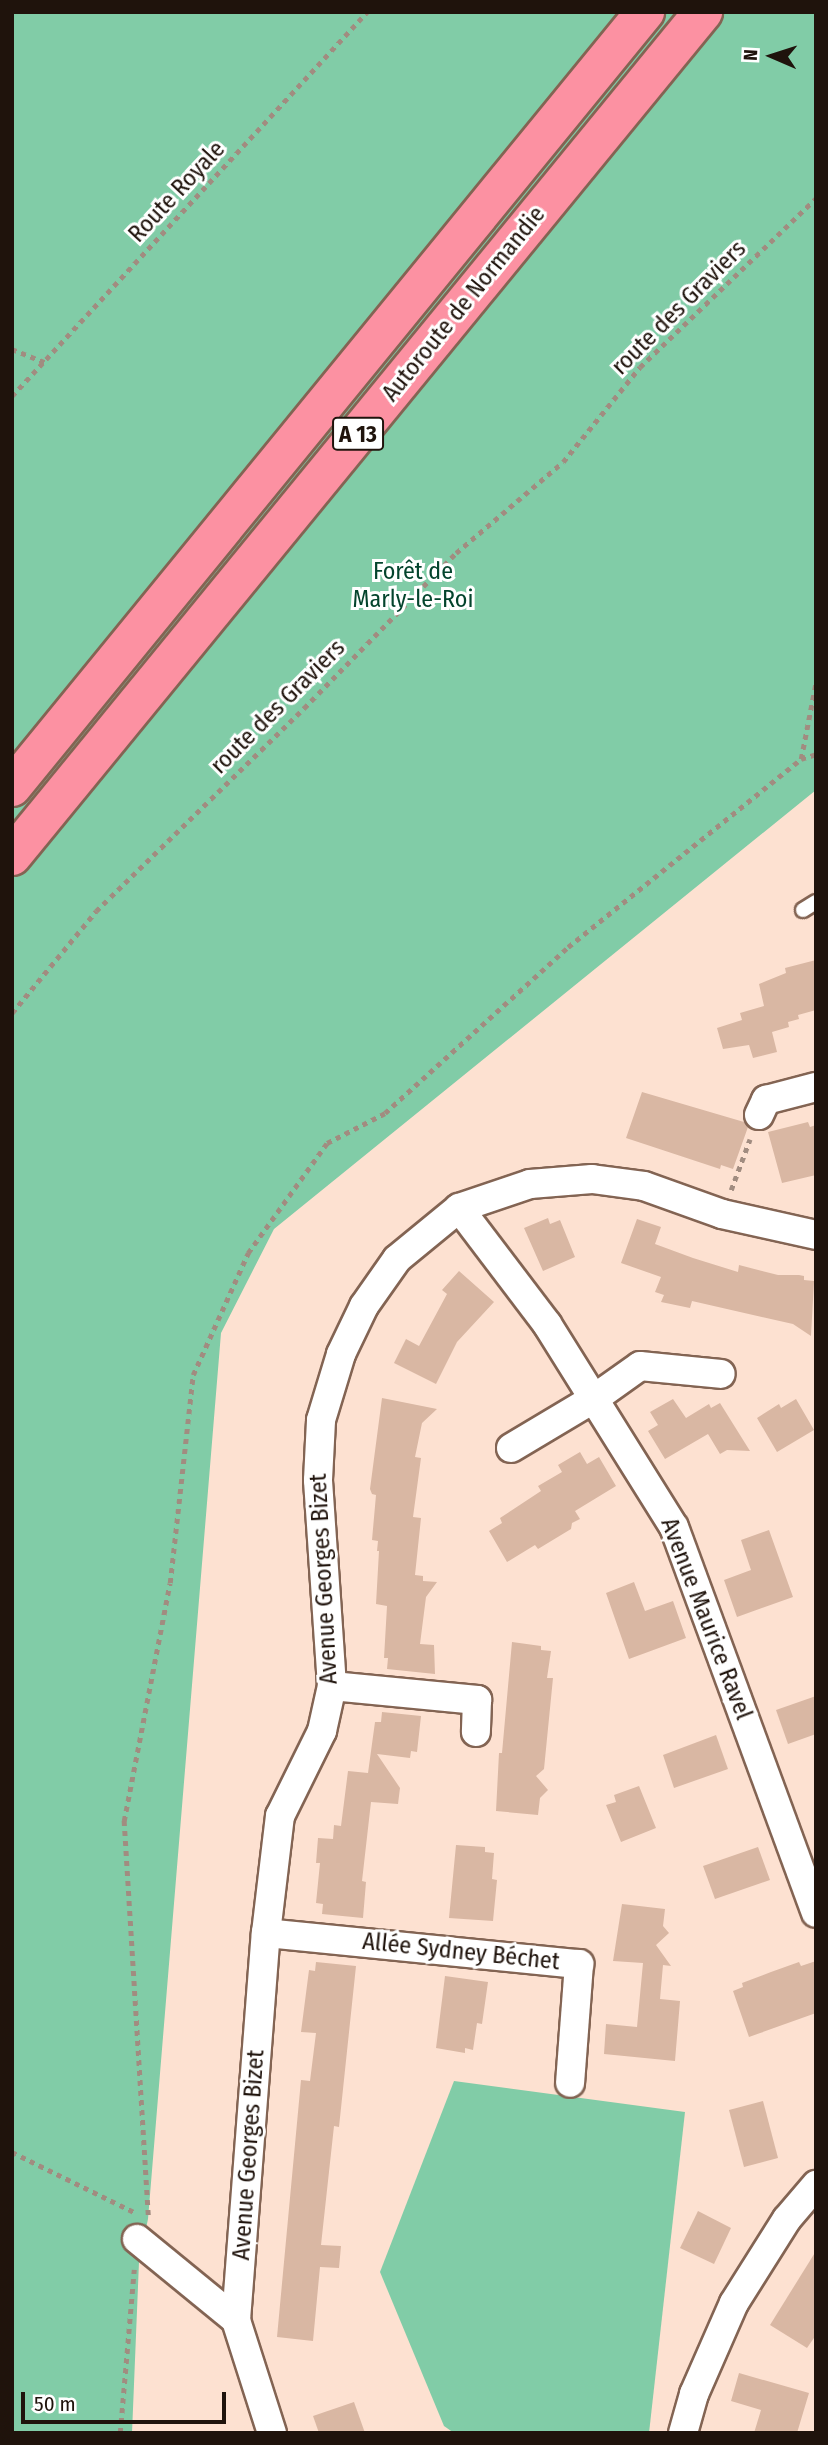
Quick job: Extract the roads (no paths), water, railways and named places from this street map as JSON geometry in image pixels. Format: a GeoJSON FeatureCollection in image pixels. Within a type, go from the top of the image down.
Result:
{"type":"FeatureCollection","features":[{"type":"Feature","properties":{"kind":"highway","name":"Autoroute de Normandie"},"geometry":{"type":"LineString","coordinates":[[12,788],[645,12]]}},
{"type":"Feature","properties":{"kind":"highway","name":"Autoroute de Normandie"},"geometry":{"type":"LineString","coordinates":[[12,856],[703,12]]}},
{"type":"Feature","properties":{"kind":"street"},"geometry":{"type":"LineString","coordinates":[[759,1115],[765,1100],[816,1087]]}},
{"type":"Feature","properties":{"kind":"street","name":"Avenue Georges Bizet"},"geometry":{"type":"LineString","coordinates":[[272,2433],[236,2320],[266,1933],[280,1816],[322,1731],[332,1686],[318,1480],[321,1420],[341,1354],[364,1306],[397,1259],[459,1208],[530,1184],[592,1179],[644,1186],[722,1214],[816,1235]]}},
{"type":"Feature","properties":{"kind":"street","name":"Avenue Maurice Ravel"},"geometry":{"type":"LineString","coordinates":[[459,1208],[547,1324],[674,1527],[816,1913]]}},
{"type":"Feature","properties":{"kind":"street"},"geometry":{"type":"LineString","coordinates":[[511,1448],[595,1398],[640,1366],[721,1374]]}},
{"type":"Feature","properties":{"kind":"street"},"geometry":{"type":"LineString","coordinates":[[332,1686],[477,1700],[475,1732]]}},
{"type":"Feature","properties":{"kind":"street","name":"Allée Sydney Béchet"},"geometry":{"type":"LineString","coordinates":[[266,1933],[579,1964],[569,2083]]}},
{"type":"Feature","properties":{"kind":"street"},"geometry":{"type":"LineString","coordinates":[[683,2433],[694,2394],[734,2303],[787,2219],[816,2185]]}},
{"type":"Feature","properties":{"kind":"street"},"geometry":{"type":"LineString","coordinates":[[143,2229],[236,2320]]}},
{"type":"Feature","properties":{"kind":"park label","name":"Forêt de Marly-le-Roi"},"geometry":{"type":"Point","coordinates":[413,586]}}]}
